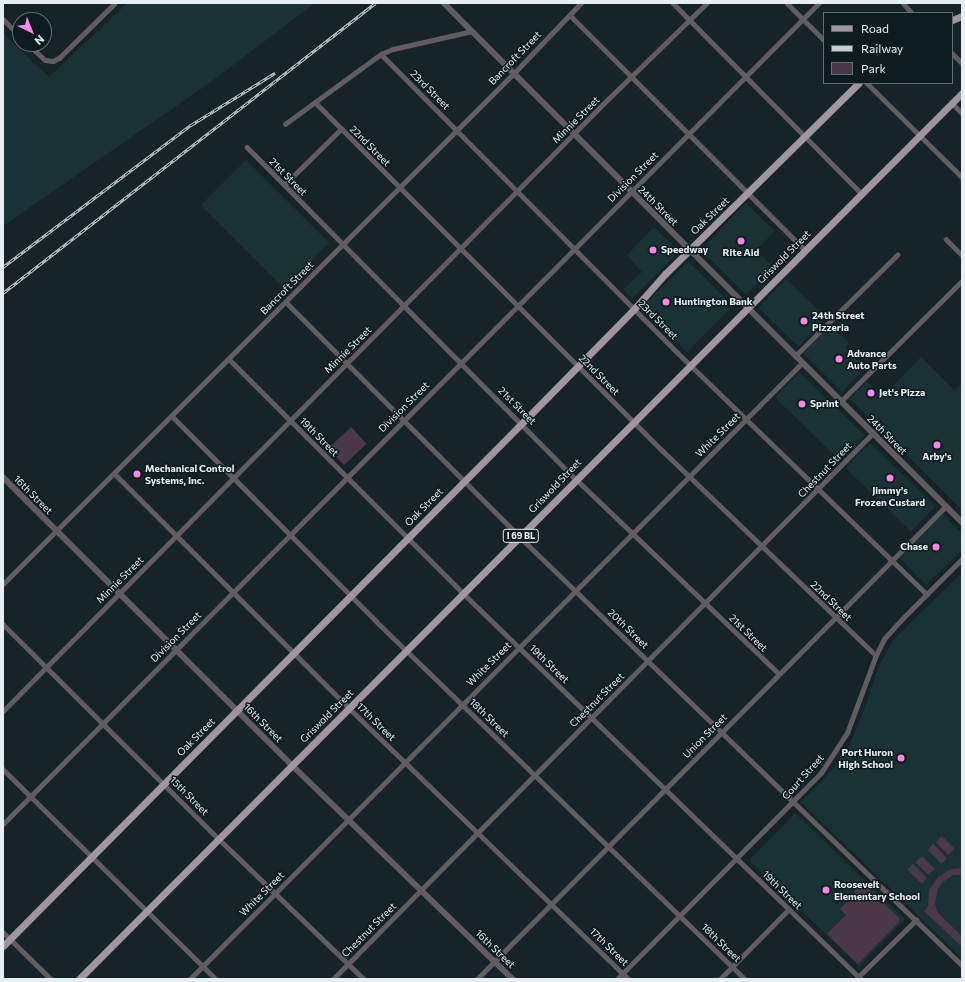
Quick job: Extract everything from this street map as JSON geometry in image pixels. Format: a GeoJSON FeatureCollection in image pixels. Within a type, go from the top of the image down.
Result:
{"type":"FeatureCollection","features":[{"type":"Feature","properties":{"kind":"main road","name":"Oak Street"},"geometry":{"type":"LineString","coordinates":[[3,946],[521,424],[634,309],[665,274],[857,84]]}},
{"type":"Feature","properties":{"kind":"main road","name":"Griswold Street"},"geometry":{"type":"LineString","coordinates":[[79,979],[962,93]]}},
{"type":"Feature","properties":{"kind":"street"},"geometry":{"type":"LineString","coordinates":[[36,52],[45,60],[53,61],[59,58],[115,3]]}},
{"type":"Feature","properties":{"kind":"street","name":"24th Street"},"geometry":{"type":"LineString","coordinates":[[444,3],[962,522]]}},
{"type":"Feature","properties":{"kind":"street","name":"Bancroft Street"},"geometry":{"type":"LineString","coordinates":[[3,584],[514,73],[581,3]]}},
{"type":"Feature","properties":{"kind":"street"},"geometry":{"type":"LineString","coordinates":[[673,3],[862,194]]}},
{"type":"Feature","properties":{"kind":"street","name":"Minnie Street"},"geometry":{"type":"LineString","coordinates":[[3,711],[574,134],[707,3]]}},
{"type":"Feature","properties":{"kind":"street"},"geometry":{"type":"LineString","coordinates":[[787,3],[823,39]]}},
{"type":"Feature","properties":{"kind":"street","name":"Division Street"},"geometry":{"type":"LineString","coordinates":[[3,824],[819,3]]}},
{"type":"Feature","properties":{"kind":"street"},"geometry":{"type":"LineString","coordinates":[[902,3],[911,12]]}},
{"type":"Feature","properties":{"kind":"street"},"geometry":{"type":"LineString","coordinates":[[570,15],[805,250]]}},
{"type":"Feature","properties":{"kind":"street"},"geometry":{"type":"LineString","coordinates":[[3,19],[12,28]]}},
{"type":"Feature","properties":{"kind":"street"},"geometry":{"type":"LineString","coordinates":[[286,124],[381,54],[393,49],[472,31]]}},
{"type":"Feature","properties":{"kind":"street","name":"23rd Street"},"geometry":{"type":"LineString","coordinates":[[381,54],[634,309],[927,594]]}},
{"type":"Feature","properties":{"kind":"street"},"geometry":{"type":"LineString","coordinates":[[953,54],[962,63]]}},
{"type":"Feature","properties":{"kind":"street"},"geometry":{"type":"LineString","coordinates":[[868,84],[962,177]]}},
{"type":"Feature","properties":{"kind":"street","name":"22nd Street"},"geometry":{"type":"LineString","coordinates":[[315,102],[634,422],[876,655]]}},
{"type":"Feature","properties":{"kind":"street"},"geometry":{"type":"LineString","coordinates":[[952,103],[962,113]]}},
{"type":"Feature","properties":{"kind":"street"},"geometry":{"type":"LineString","coordinates":[[284,185],[341,129]]}},
{"type":"Feature","properties":{"kind":"street","name":"21st Street"},"geometry":{"type":"LineString","coordinates":[[247,147],[576,479],[778,674]]}},
{"type":"Feature","properties":{"kind":"street"},"geometry":{"type":"LineString","coordinates":[[946,239],[962,255]]}},
{"type":"Feature","properties":{"kind":"street"},"geometry":{"type":"LineString","coordinates":[[795,356],[897,255]]}},
{"type":"Feature","properties":{"kind":"street"},"geometry":{"type":"LineString","coordinates":[[841,401],[962,281]]}},
{"type":"Feature","properties":{"kind":"street","name":"20th Street"},"geometry":{"type":"LineString","coordinates":[[286,302],[520,537],[962,965]]}},
{"type":"Feature","properties":{"kind":"street","name":"19th Street"},"geometry":{"type":"LineString","coordinates":[[229,359],[407,538],[859,978]]}},
{"type":"Feature","properties":{"kind":"street","name":"White Street"},"geometry":{"type":"LineString","coordinates":[[190,979],[802,363]]}},
{"type":"Feature","properties":{"kind":"street","name":"18th Street"},"geometry":{"type":"LineString","coordinates":[[172,416],[406,650],[745,979]]}},
{"type":"Feature","properties":{"kind":"street","name":"Chestnut Street"},"geometry":{"type":"LineString","coordinates":[[333,979],[873,433]]}},
{"type":"Feature","properties":{"kind":"street","name":"17th Street"},"geometry":{"type":"LineString","coordinates":[[114,473],[349,708],[630,979]]}},
{"type":"Feature","properties":{"kind":"street","name":"16th Street"},"geometry":{"type":"LineString","coordinates":[[3,477],[292,765],[513,979]]}},
{"type":"Feature","properties":{"kind":"street","name":"Union Street"},"geometry":{"type":"LineString","coordinates":[[476,979],[946,506]]}},
{"type":"Feature","properties":{"kind":"street","name":"Court Street"},"geometry":{"type":"LineString","coordinates":[[617,979],[821,773],[844,740],[876,655],[884,639],[891,630],[962,559]]}},
{"type":"Feature","properties":{"kind":"street","name":"15th Street"},"geometry":{"type":"LineString","coordinates":[[3,624],[219,839],[364,979]]}},
{"type":"Feature","properties":{"kind":"street"},"geometry":{"type":"LineString","coordinates":[[3,769],[216,979]]}},
{"type":"Feature","properties":{"kind":"street"},"geometry":{"type":"LineString","coordinates":[[720,979],[789,909]]}},
{"type":"Feature","properties":{"kind":"street"},"geometry":{"type":"LineString","coordinates":[[859,978],[916,920]]}},
{"type":"Feature","properties":{"kind":"street"},"geometry":{"type":"LineString","coordinates":[[3,932],[51,979]]}},
{"type":"Feature","properties":{"kind":"shaded area"},"geometry":{"type":"Polygon","coordinates":[[[127,3],[315,3],[208,84],[3,226],[3,33],[12,42],[12,52],[23,52],[49,77],[127,3]]]}},
{"type":"Feature","properties":{"kind":"shaded area"},"geometry":{"type":"Polygon","coordinates":[[[246,160],[329,243],[283,288],[201,205],[246,160]]]}},
{"type":"Feature","properties":{"kind":"shaded area"},"geometry":{"type":"Polygon","coordinates":[[[746,203],[775,231],[756,250],[773,267],[746,295],[701,250],[746,203]]]}},
{"type":"Feature","properties":{"kind":"shaded area"},"geometry":{"type":"Polygon","coordinates":[[[654,227],[679,252],[632,299],[623,289],[642,272],[627,255],[654,227]]]}},
{"type":"Feature","properties":{"kind":"shaded area"},"geometry":{"type":"Polygon","coordinates":[[[688,261],[733,306],[687,352],[642,307],[688,261]]]}},
{"type":"Feature","properties":{"kind":"shaded area"},"geometry":{"type":"Polygon","coordinates":[[[786,279],[826,318],[798,347],[758,308],[786,279]]]}},
{"type":"Feature","properties":{"kind":"shaded area"},"geometry":{"type":"Polygon","coordinates":[[[831,325],[849,343],[845,347],[865,368],[842,392],[803,353],[831,325]]]}},
{"type":"Feature","properties":{"kind":"shaded area"},"geometry":{"type":"Polygon","coordinates":[[[921,357],[954,390],[962,383],[962,510],[850,399],[867,381],[882,397],[921,357]]]}},
{"type":"Feature","properties":{"kind":"shaded area"},"geometry":{"type":"Polygon","coordinates":[[[799,372],[864,435],[840,460],[775,397],[799,372]]]}},
{"type":"Feature","properties":{"kind":"shaded area"},"geometry":{"type":"Polygon","coordinates":[[[870,443],[935,506],[911,531],[846,468],[870,443]]]}},
{"type":"Feature","properties":{"kind":"shaded area"},"geometry":{"type":"Polygon","coordinates":[[[943,514],[962,534],[962,550],[926,585],[899,557],[943,514]]]}},
{"type":"Feature","properties":{"kind":"shaded area","name":"Port Huron High School"},"geometry":{"type":"Polygon","coordinates":[[[962,573],[962,958],[801,802],[833,769],[849,746],[878,668],[893,640],[962,573]]]}},
{"type":"Feature","properties":{"kind":"shaded area","name":"Roosevelt Elementary School"},"geometry":{"type":"Polygon","coordinates":[[[795,813],[905,919],[859,967],[749,860],[795,813]]]}},
{"type":"Feature","properties":{"kind":"green space"},"geometry":{"type":"Polygon","coordinates":[[[351,427],[367,444],[344,465],[328,448],[351,427]]]}},
{"type":"Feature","properties":{"kind":"green space"},"geometry":{"type":"Polygon","coordinates":[[[942,836],[955,849],[948,855],[936,842],[942,836]]]}},
{"type":"Feature","properties":{"kind":"green space"},"geometry":{"type":"Polygon","coordinates":[[[933,844],[947,858],[941,864],[927,850],[933,844]]]}},
{"type":"Feature","properties":{"kind":"green space"},"geometry":{"type":"Polygon","coordinates":[[[922,856],[935,869],[928,875],[916,862],[922,856]]]}},
{"type":"Feature","properties":{"kind":"green space"},"geometry":{"type":"Polygon","coordinates":[[[913,864],[927,878],[921,884],[907,870],[913,864]]]}},
{"type":"Feature","properties":{"kind":"green space"},"geometry":{"type":"Polygon","coordinates":[[[962,868],[962,875],[953,875],[942,883],[938,889],[935,904],[937,911],[942,917],[962,936],[962,947],[924,911],[928,907],[929,890],[938,877],[951,869],[962,868]]]}},
{"type":"Feature","properties":{"kind":"green space"},"geometry":{"type":"Polygon","coordinates":[[[862,882],[899,918],[899,922],[858,964],[827,934],[846,915],[840,909],[855,893],[855,889],[862,882]]]}},
{"type":"Feature","properties":{"kind":"railway"},"geometry":{"type":"LineString","coordinates":[[3,293],[375,3]]}},
{"type":"Feature","properties":{"kind":"railway"},"geometry":{"type":"LineString","coordinates":[[3,267],[191,125],[275,73]]}},
{"type":"Feature","properties":{"kind":"place","name":"Rite Aid"},"geometry":{"type":"Point","coordinates":[741,241]}},
{"type":"Feature","properties":{"kind":"place","name":"Speedway"},"geometry":{"type":"Point","coordinates":[653,250]}},
{"type":"Feature","properties":{"kind":"place","name":"Huntington Bank"},"geometry":{"type":"Point","coordinates":[666,302]}},
{"type":"Feature","properties":{"kind":"place","name":"24th Street Pizzeria"},"geometry":{"type":"Point","coordinates":[804,321]}},
{"type":"Feature","properties":{"kind":"place","name":"Advance Auto Parts"},"geometry":{"type":"Point","coordinates":[839,359]}},
{"type":"Feature","properties":{"kind":"place","name":"Jet's Pizza"},"geometry":{"type":"Point","coordinates":[871,393]}},
{"type":"Feature","properties":{"kind":"place","name":"Sprint"},"geometry":{"type":"Point","coordinates":[802,404]}},
{"type":"Feature","properties":{"kind":"place","name":"Arby's"},"geometry":{"type":"Point","coordinates":[937,445]}},
{"type":"Feature","properties":{"kind":"place","name":"Mechanical Control Systems, Inc."},"geometry":{"type":"Point","coordinates":[137,474]}},
{"type":"Feature","properties":{"kind":"place","name":"Jimmy's Frozen Custard"},"geometry":{"type":"Point","coordinates":[890,478]}},
{"type":"Feature","properties":{"kind":"place","name":"Chase"},"geometry":{"type":"Point","coordinates":[936,547]}},
{"type":"Feature","properties":{"kind":"place","name":"Port Huron High School"},"geometry":{"type":"Point","coordinates":[901,758]}},
{"type":"Feature","properties":{"kind":"place","name":"Roosevelt Elementary School"},"geometry":{"type":"Point","coordinates":[826,890]}}]}
